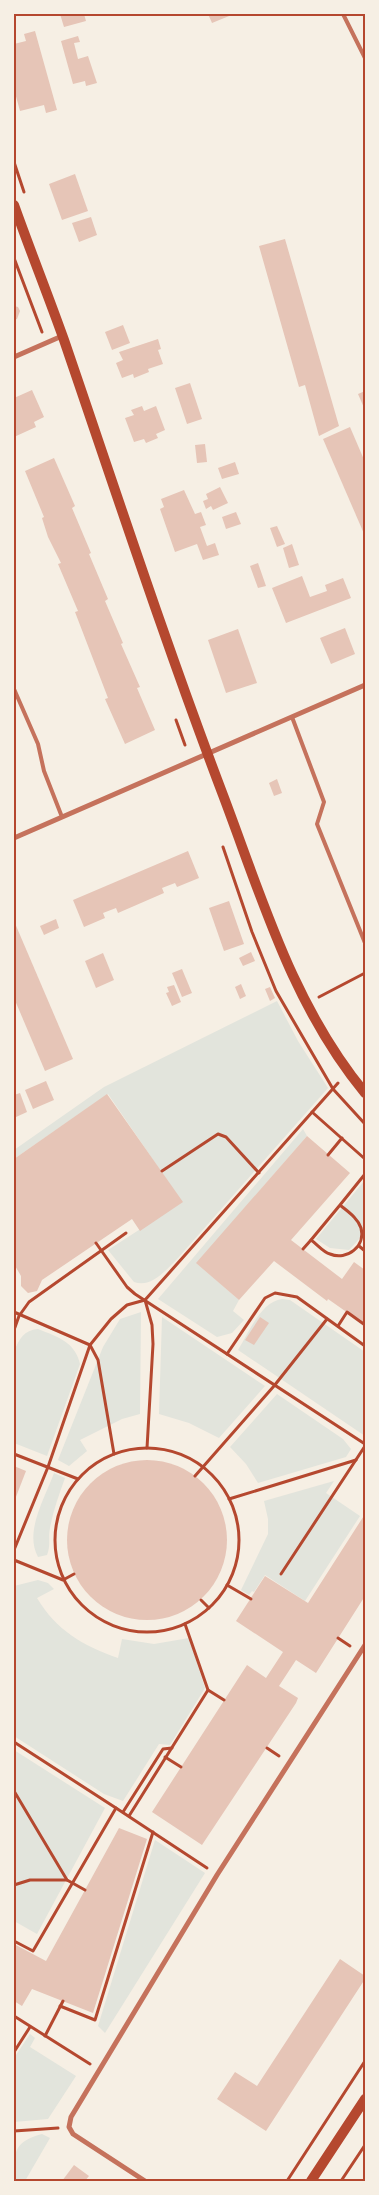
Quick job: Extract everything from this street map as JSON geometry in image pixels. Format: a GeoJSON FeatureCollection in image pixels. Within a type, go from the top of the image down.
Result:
{"type":"FeatureCollection","features":[{"type":"Feature","properties":{"kind":"main road"},"geometry":{"type":"LineString","coordinates":[[14,205],[62,336],[208,754],[271,926],[316,1022],[348,1072],[365,1093]]}},
{"type":"Feature","properties":{"kind":"main road"},"geometry":{"type":"LineString","coordinates":[[312,2181],[365,2100]]}},
{"type":"Feature","properties":{"kind":"street"},"geometry":{"type":"LineString","coordinates":[[14,357],[62,336]]}},
{"type":"Feature","properties":{"kind":"street"},"geometry":{"type":"LineString","coordinates":[[14,838],[365,684]]}},
{"type":"Feature","properties":{"kind":"street"},"geometry":{"type":"LineString","coordinates":[[145,2181],[73,2134],[68,2127],[71,2117],[218,1875],[365,1645]]}},
{"type":"Feature","properties":{"kind":"lane"},"geometry":{"type":"LineString","coordinates":[[343,14],[365,58]]}},
{"type":"Feature","properties":{"kind":"lane"},"geometry":{"type":"LineString","coordinates":[[14,689],[38,744],[44,771],[62,817]]}},
{"type":"Feature","properties":{"kind":"lane"},"geometry":{"type":"LineString","coordinates":[[292,717],[324,802],[317,824],[365,943]]}},
{"type":"Feature","properties":{"kind":"path"},"geometry":{"type":"LineString","coordinates":[[319,997],[365,973]]}},
{"type":"Feature","properties":{"kind":"path"},"geometry":{"type":"LineString","coordinates":[[14,1550],[48,1467],[90,1345],[111,1319],[128,1305],[144,1300],[348,1072]]}},
{"type":"Feature","properties":{"kind":"path"},"geometry":{"type":"LineString","coordinates":[[312,1112],[365,1159]]}},
{"type":"Feature","properties":{"kind":"path"},"geometry":{"type":"LineString","coordinates":[[162,1171],[218,1134],[226,1136],[259,1173]]}},
{"type":"Feature","properties":{"kind":"path"},"geometry":{"type":"LineString","coordinates":[[328,1155],[342,1138]]}},
{"type":"Feature","properties":{"kind":"path"},"geometry":{"type":"LineString","coordinates":[[303,1249],[365,1174]]}},
{"type":"Feature","properties":{"kind":"path"},"geometry":{"type":"LineString","coordinates":[[311,1240],[329,1254],[335,1255],[350,1254],[359,1246],[362,1236],[361,1226],[340,1204]]}},
{"type":"Feature","properties":{"kind":"path"},"geometry":{"type":"LineString","coordinates":[[14,1330],[19,1316],[29,1302],[126,1233]]}},
{"type":"Feature","properties":{"kind":"path"},"geometry":{"type":"LineString","coordinates":[[96,1244],[127,1287],[144,1300],[365,1445],[281,1574]]}},
{"type":"Feature","properties":{"kind":"path"},"geometry":{"type":"LineString","coordinates":[[359,1246],[365,1251]]}},
{"type":"Feature","properties":{"kind":"path"},"geometry":{"type":"LineString","coordinates":[[227,1354],[265,1298],[275,1294],[297,1297],[365,1346]]}},
{"type":"Feature","properties":{"kind":"path"},"geometry":{"type":"LineString","coordinates":[[144,1300],[152,1324],[147,1448]]}},
{"type":"Feature","properties":{"kind":"path"},"geometry":{"type":"LineString","coordinates":[[14,1312],[19,1316],[90,1345],[98,1360],[114,1454]]}},
{"type":"Feature","properties":{"kind":"path"},"geometry":{"type":"LineString","coordinates":[[338,1326],[347,1312],[365,1325]]}},
{"type":"Feature","properties":{"kind":"path"},"geometry":{"type":"LineString","coordinates":[[195,1476],[274,1386],[327,1319]]}},
{"type":"Feature","properties":{"kind":"path"},"geometry":{"type":"LineString","coordinates":[[147,1448],[180,1454],[203,1468],[221,1484],[230,1499],[239,1532],[239,1549],[236,1565],[227,1585],[209,1608],[185,1624],[164,1631],[147,1633],[113,1626],[85,1608],[63,1580],[55,1548],[55,1532],[64,1499],[78,1479],[99,1461],[114,1454],[147,1448]]}},
{"type":"Feature","properties":{"kind":"path"},"geometry":{"type":"LineString","coordinates":[[14,1454],[78,1479]]}},
{"type":"Feature","properties":{"kind":"path"},"geometry":{"type":"LineString","coordinates":[[230,1499],[356,1460]]}},
{"type":"Feature","properties":{"kind":"path"},"geometry":{"type":"LineString","coordinates":[[14,1560],[63,1580]]}},
{"type":"Feature","properties":{"kind":"path"},"geometry":{"type":"LineString","coordinates":[[63,1580],[74,1574]]}},
{"type":"Feature","properties":{"kind":"path"},"geometry":{"type":"LineString","coordinates":[[227,1585],[251,1599]]}},
{"type":"Feature","properties":{"kind":"path"},"geometry":{"type":"LineString","coordinates":[[201,1600],[209,1608]]}},
{"type":"Feature","properties":{"kind":"path"},"geometry":{"type":"LineString","coordinates":[[185,1624],[208,1690],[224,1700]]}},
{"type":"Feature","properties":{"kind":"path"},"geometry":{"type":"LineString","coordinates":[[129,1816],[208,1690]]}},
{"type":"Feature","properties":{"kind":"path"},"geometry":{"type":"LineString","coordinates":[[14,1742],[218,1875]]}},
{"type":"Feature","properties":{"kind":"path"},"geometry":{"type":"LineString","coordinates":[[123,1812],[163,1749],[172,1748]]}},
{"type":"Feature","properties":{"kind":"path"},"geometry":{"type":"LineString","coordinates":[[165,1757],[181,1767]]}},
{"type":"Feature","properties":{"kind":"path"},"geometry":{"type":"LineString","coordinates":[[14,1791],[67,1880]]}},
{"type":"Feature","properties":{"kind":"path"},"geometry":{"type":"LineString","coordinates":[[14,1941],[33,1951],[116,1808]]}},
{"type":"Feature","properties":{"kind":"path"},"geometry":{"type":"LineString","coordinates":[[60,2006],[95,2020],[153,1832]]}},
{"type":"Feature","properties":{"kind":"path"},"geometry":{"type":"LineString","coordinates":[[14,1885],[30,1880],[67,1880],[85,1890]]}},
{"type":"Feature","properties":{"kind":"path"},"geometry":{"type":"LineString","coordinates":[[45,2036],[63,2001]]}},
{"type":"Feature","properties":{"kind":"path"},"geometry":{"type":"LineString","coordinates":[[14,2016],[99,2070]]}},
{"type":"Feature","properties":{"kind":"path"},"geometry":{"type":"LineString","coordinates":[[14,2052],[30,2027]]}},
{"type":"Feature","properties":{"kind":"path"},"geometry":{"type":"LineString","coordinates":[[287,2181],[365,2061]]}},
{"type":"Feature","properties":{"kind":"path"},"geometry":{"type":"LineString","coordinates":[[14,2130],[68,2127]]}},
{"type":"Feature","properties":{"kind":"path"},"geometry":{"type":"LineString","coordinates":[[342,2181],[365,2145]]}},
{"type":"Feature","properties":{"kind":"shaded area"},"geometry":{"type":"Polygon","coordinates":[[[277,1001],[298,1041],[328,1088],[169,1268],[153,1280],[141,1283],[134,1282],[108,1250],[182,1202],[108,1094],[14,1159],[14,1150],[104,1087],[277,1001]]]}},
{"type":"Feature","properties":{"kind":"shaded area"},"geometry":{"type":"Polygon","coordinates":[[[303,1129],[307,1136],[197,1263],[239,1300],[233,1311],[244,1320],[232,1333],[217,1337],[158,1299],[303,1129]]]}},
{"type":"Feature","properties":{"kind":"shaded area"},"geometry":{"type":"Polygon","coordinates":[[[365,1180],[365,1240],[361,1237],[349,1250],[330,1248],[316,1239],[365,1180]]]}},
{"type":"Feature","properties":{"kind":"shaded area"},"geometry":{"type":"Polygon","coordinates":[[[290,1300],[365,1352],[365,1436],[238,1350],[261,1312],[274,1301],[290,1300]]]}},
{"type":"Feature","properties":{"kind":"shaded area"},"geometry":{"type":"Polygon","coordinates":[[[141,1312],[140,1414],[122,1419],[80,1440],[87,1451],[69,1466],[58,1460],[103,1347],[120,1319],[141,1312]]]}},
{"type":"Feature","properties":{"kind":"shaded area"},"geometry":{"type":"Polygon","coordinates":[[[162,1317],[265,1386],[219,1438],[189,1423],[159,1414],[162,1317]]]}},
{"type":"Feature","properties":{"kind":"shaded area"},"geometry":{"type":"Polygon","coordinates":[[[38,1329],[70,1345],[80,1364],[47,1456],[14,1443],[14,1352],[26,1333],[38,1329]]]}},
{"type":"Feature","properties":{"kind":"shaded area"},"geometry":{"type":"Polygon","coordinates":[[[277,1394],[343,1439],[351,1449],[346,1457],[258,1483],[246,1464],[230,1447],[277,1394]]]}},
{"type":"Feature","properties":{"kind":"shaded area"},"geometry":{"type":"Polygon","coordinates":[[[54,1473],[65,1478],[51,1522],[47,1555],[38,1557],[33,1537],[37,1515],[54,1473]]]}},
{"type":"Feature","properties":{"kind":"shaded area"},"geometry":{"type":"Polygon","coordinates":[[[334,1481],[326,1493],[360,1516],[305,1601],[265,1575],[254,1592],[252,1591],[249,1595],[241,1590],[268,1534],[268,1519],[264,1501],[334,1481]]]}},
{"type":"Feature","properties":{"kind":"shaded area"},"geometry":{"type":"Polygon","coordinates":[[[38,1580],[48,1583],[54,1589],[37,1598],[62,1628],[93,1648],[118,1658],[122,1639],[154,1644],[189,1638],[205,1688],[170,1745],[159,1744],[123,1801],[104,1794],[14,1736],[14,1586],[38,1580]]]}},
{"type":"Feature","properties":{"kind":"shaded area"},"geometry":{"type":"Polygon","coordinates":[[[14,1750],[105,1808],[37,1934],[14,1921],[14,1750]]]}},
{"type":"Feature","properties":{"kind":"shaded area"},"geometry":{"type":"Polygon","coordinates":[[[155,1840],[205,1873],[105,2033],[98,2026],[155,1840]]]}},
{"type":"Feature","properties":{"kind":"shaded area"},"geometry":{"type":"Polygon","coordinates":[[[30,2034],[35,2038],[30,2047],[76,2076],[48,2119],[14,2122],[14,2058],[30,2034]]]}},
{"type":"Feature","properties":{"kind":"shaded area"},"geometry":{"type":"Polygon","coordinates":[[[42,2134],[50,2138],[25,2181],[14,2181],[14,2163],[17,2150],[25,2141],[42,2134]]]}},
{"type":"Feature","properties":{"kind":"building"},"geometry":{"type":"Polygon","coordinates":[[[60,14],[84,14],[86,21],[64,27],[60,14]]]}},
{"type":"Feature","properties":{"kind":"building"},"geometry":{"type":"Polygon","coordinates":[[[208,14],[234,14],[212,23],[208,14]]]}},
{"type":"Feature","properties":{"kind":"building"},"geometry":{"type":"Polygon","coordinates":[[[35,31],[57,110],[46,113],[44,105],[20,111],[14,89],[14,44],[26,41],[24,34],[35,31]]]}},
{"type":"Feature","properties":{"kind":"building"},"geometry":{"type":"Polygon","coordinates":[[[78,36],[80,42],[74,43],[78,59],[88,56],[97,83],[86,86],[85,81],[73,84],[61,41],[78,36]]]}},
{"type":"Feature","properties":{"kind":"building"},"geometry":{"type":"Polygon","coordinates":[[[75,174],[88,211],[62,220],[49,184],[75,174]]]}},
{"type":"Feature","properties":{"kind":"building"},"geometry":{"type":"Polygon","coordinates":[[[91,217],[97,235],[79,242],[72,223],[91,217]]]}},
{"type":"Feature","properties":{"kind":"building"},"geometry":{"type":"Polygon","coordinates":[[[285,239],[339,426],[319,436],[305,385],[299,387],[259,246],[285,239]]]}},
{"type":"Feature","properties":{"kind":"building"},"geometry":{"type":"Polygon","coordinates":[[[14,306],[18,307],[20,311],[17,319],[14,320],[14,306]]]}},
{"type":"Feature","properties":{"kind":"building"},"geometry":{"type":"Polygon","coordinates":[[[123,325],[130,343],[112,350],[105,332],[123,325]]]}},
{"type":"Feature","properties":{"kind":"building"},"geometry":{"type":"Polygon","coordinates":[[[158,339],[161,349],[158,350],[163,364],[148,369],[149,372],[134,378],[133,374],[122,378],[116,363],[123,360],[119,352],[158,339]]]}},
{"type":"Feature","properties":{"kind":"building"},"geometry":{"type":"Polygon","coordinates":[[[190,383],[202,419],[187,424],[175,388],[190,383]]]}},
{"type":"Feature","properties":{"kind":"building"},"geometry":{"type":"Polygon","coordinates":[[[32,390],[44,417],[34,422],[36,427],[14,437],[14,398],[32,390]]]}},
{"type":"Feature","properties":{"kind":"building"},"geometry":{"type":"Polygon","coordinates":[[[365,391],[365,410],[358,394],[365,391]]]}},
{"type":"Feature","properties":{"kind":"building"},"geometry":{"type":"Polygon","coordinates":[[[142,406],[144,411],[156,406],[165,430],[156,434],[158,438],[146,443],[144,439],[134,442],[125,418],[134,415],[131,410],[142,406]]]}},
{"type":"Feature","properties":{"kind":"building"},"geometry":{"type":"Polygon","coordinates":[[[350,427],[365,462],[365,536],[323,439],[350,427]]]}},
{"type":"Feature","properties":{"kind":"building"},"geometry":{"type":"Polygon","coordinates":[[[205,444],[207,462],[197,463],[195,445],[205,444]]]}},
{"type":"Feature","properties":{"kind":"building"},"geometry":{"type":"Polygon","coordinates":[[[54,458],[75,506],[72,508],[108,599],[105,601],[140,687],[137,688],[155,730],[125,744],[105,699],[108,698],[75,612],[78,611],[58,564],[61,563],[48,537],[42,518],[44,517],[25,471],[54,458]]]}},
{"type":"Feature","properties":{"kind":"building"},"geometry":{"type":"Polygon","coordinates":[[[235,462],[239,474],[222,479],[218,468],[235,462]]]}},
{"type":"Feature","properties":{"kind":"building"},"geometry":{"type":"Polygon","coordinates":[[[220,487],[228,503],[213,510],[211,506],[206,509],[203,501],[208,499],[206,494],[220,487]]]}},
{"type":"Feature","properties":{"kind":"building"},"geometry":{"type":"Polygon","coordinates":[[[184,490],[195,514],[201,512],[206,525],[200,527],[207,546],[215,543],[219,555],[203,560],[197,544],[175,552],[160,509],[164,507],[161,499],[184,490]]]}},
{"type":"Feature","properties":{"kind":"building"},"geometry":{"type":"Polygon","coordinates":[[[236,512],[241,524],[226,529],[222,517],[236,512]]]}},
{"type":"Feature","properties":{"kind":"building"},"geometry":{"type":"Polygon","coordinates":[[[277,526],[285,544],[277,547],[270,528],[277,526]]]}},
{"type":"Feature","properties":{"kind":"building"},"geometry":{"type":"Polygon","coordinates":[[[292,544],[299,565],[289,568],[283,548],[292,544]]]}},
{"type":"Feature","properties":{"kind":"building"},"geometry":{"type":"Polygon","coordinates":[[[258,563],[266,586],[258,588],[250,566],[258,563]]]}},
{"type":"Feature","properties":{"kind":"building"},"geometry":{"type":"Polygon","coordinates":[[[302,576],[310,597],[327,591],[325,585],[343,578],[351,598],[286,623],[272,588],[302,576]]]}},
{"type":"Feature","properties":{"kind":"building"},"geometry":{"type":"Polygon","coordinates":[[[345,628],[355,654],[331,664],[320,638],[345,628]]]}},
{"type":"Feature","properties":{"kind":"building"},"geometry":{"type":"Polygon","coordinates":[[[238,629],[257,683],[226,693],[208,640],[238,629]]]}},
{"type":"Feature","properties":{"kind":"building"},"geometry":{"type":"Polygon","coordinates":[[[277,779],[282,793],[274,796],[269,783],[277,779]]]}},
{"type":"Feature","properties":{"kind":"building"},"geometry":{"type":"Polygon","coordinates":[[[188,851],[199,878],[177,887],[175,883],[162,888],[164,893],[118,913],[116,908],[103,913],[105,918],[84,927],[73,900],[188,851]]]}},
{"type":"Feature","properties":{"kind":"building"},"geometry":{"type":"Polygon","coordinates":[[[229,901],[244,944],[224,951],[209,908],[229,901]]]}},
{"type":"Feature","properties":{"kind":"building"},"geometry":{"type":"Polygon","coordinates":[[[56,919],[59,928],[44,935],[40,926],[56,919]]]}},
{"type":"Feature","properties":{"kind":"building"},"geometry":{"type":"Polygon","coordinates":[[[14,921],[73,1059],[45,1071],[14,998],[14,921]]]}},
{"type":"Feature","properties":{"kind":"building"},"geometry":{"type":"Polygon","coordinates":[[[251,952],[255,961],[243,966],[239,958],[251,952]]]}},
{"type":"Feature","properties":{"kind":"building"},"geometry":{"type":"Polygon","coordinates":[[[103,953],[114,980],[96,988],[85,961],[103,953]]]}},
{"type":"Feature","properties":{"kind":"building"},"geometry":{"type":"Polygon","coordinates":[[[182,969],[192,993],[182,997],[172,973],[182,969]]]}},
{"type":"Feature","properties":{"kind":"building"},"geometry":{"type":"Polygon","coordinates":[[[241,984],[246,996],[240,999],[235,987],[241,984]]]}},
{"type":"Feature","properties":{"kind":"building"},"geometry":{"type":"Polygon","coordinates":[[[174,985],[181,1002],[172,1006],[166,993],[169,992],[167,987],[174,985]]]}},
{"type":"Feature","properties":{"kind":"building"},"geometry":{"type":"Polygon","coordinates":[[[270,987],[275,998],[270,1001],[265,989],[270,987]]]}},
{"type":"Feature","properties":{"kind":"building"},"geometry":{"type":"Polygon","coordinates":[[[46,1081],[54,1100],[33,1109],[25,1090],[46,1081]]]}},
{"type":"Feature","properties":{"kind":"building"},"geometry":{"type":"Polygon","coordinates":[[[20,1093],[27,1112],[16,1117],[14,1095],[20,1093]]]}},
{"type":"Feature","properties":{"kind":"building"},"geometry":{"type":"Polygon","coordinates":[[[107,1094],[183,1202],[140,1231],[132,1219],[42,1280],[37,1291],[28,1293],[21,1286],[21,1276],[14,1264],[14,1159],[107,1094]]]}},
{"type":"Feature","properties":{"kind":"building"},"geometry":{"type":"Polygon","coordinates":[[[307,1136],[350,1173],[291,1240],[342,1279],[354,1262],[365,1270],[365,1325],[328,1299],[327,1301],[274,1261],[239,1300],[196,1263],[307,1136]]]}},
{"type":"Feature","properties":{"kind":"building"},"geometry":{"type":"Polygon","coordinates":[[[260,1317],[269,1323],[254,1345],[245,1340],[260,1317]]]}},
{"type":"Feature","properties":{"kind":"building"},"geometry":{"type":"Polygon","coordinates":[[[155,1460],[185,1469],[204,1483],[214,1495],[221,1509],[226,1524],[226,1556],[221,1571],[214,1585],[204,1597],[192,1607],[170,1617],[155,1620],[139,1620],[124,1617],[102,1607],[80,1585],[68,1556],[67,1532],[70,1517],[80,1495],[102,1473],[131,1461],[155,1460]]]}},
{"type":"Feature","properties":{"kind":"building"},"geometry":{"type":"Polygon","coordinates":[[[14,1466],[26,1471],[14,1502],[14,1466]]]}},
{"type":"Feature","properties":{"kind":"building"},"geometry":{"type":"Polygon","coordinates":[[[365,1514],[365,1596],[316,1673],[296,1660],[279,1686],[298,1698],[296,1703],[202,1845],[152,1812],[247,1665],[266,1678],[283,1652],[236,1621],[265,1576],[308,1603],[365,1514]]]}},
{"type":"Feature","properties":{"kind":"building"},"geometry":{"type":"Polygon","coordinates":[[[119,1828],[147,1839],[93,2013],[32,1989],[22,2006],[14,2001],[14,1944],[46,1961],[119,1828]]]}},
{"type":"Feature","properties":{"kind":"building"},"geometry":{"type":"Polygon","coordinates":[[[340,1959],[365,1976],[365,1979],[266,2131],[217,2099],[235,2072],[257,2086],[340,1959]]]}},
{"type":"Feature","properties":{"kind":"building"},"geometry":{"type":"Polygon","coordinates":[[[74,2165],[89,2176],[85,2181],[62,2181],[74,2165]]]}}]}
